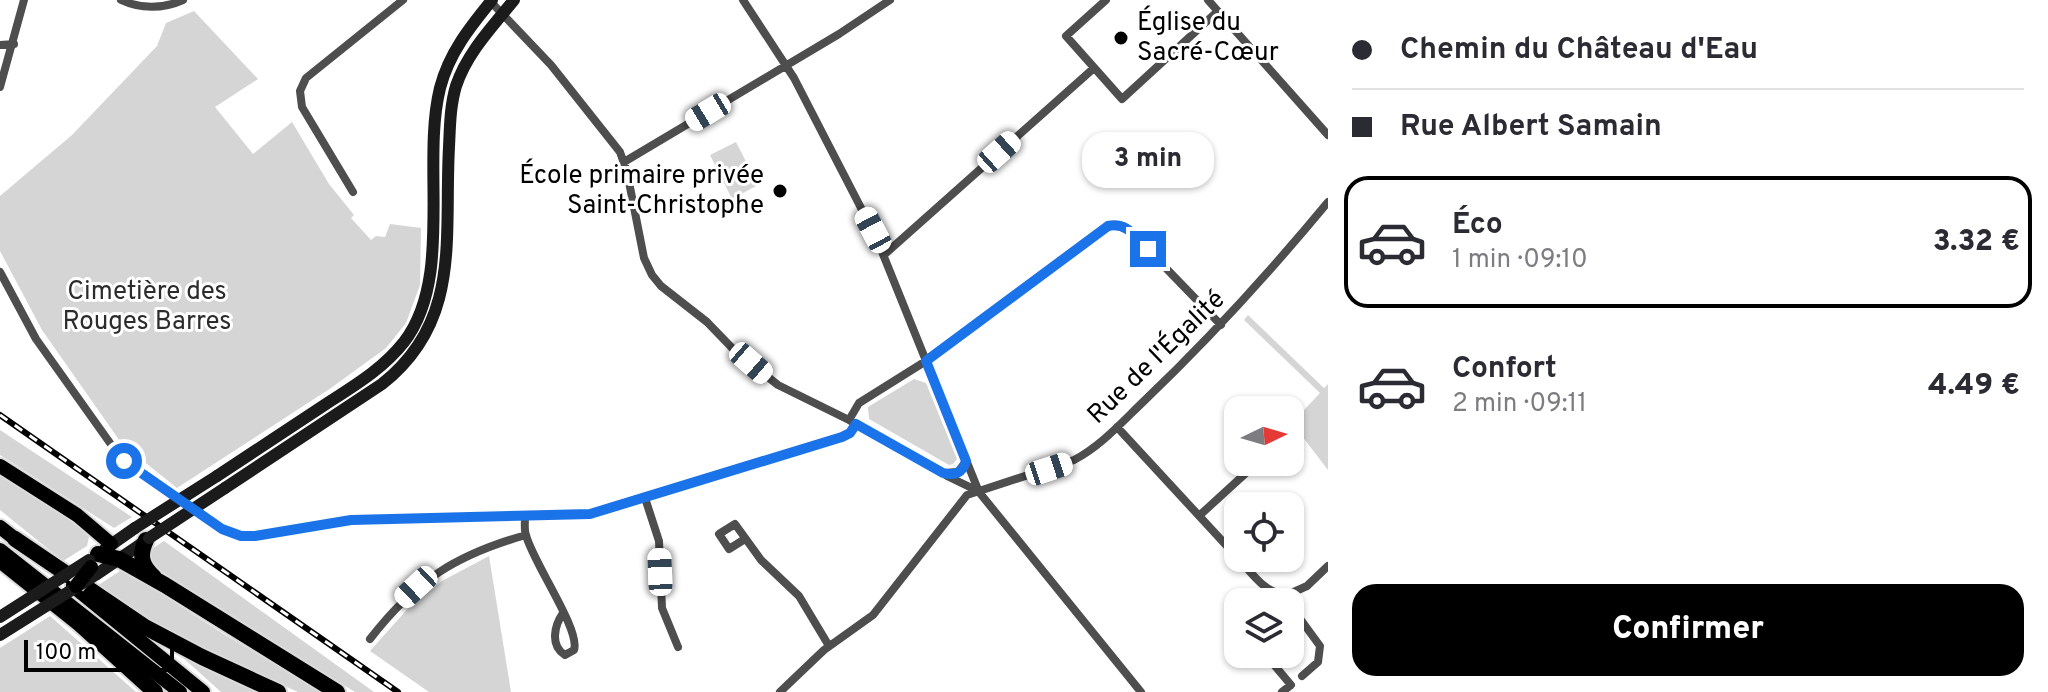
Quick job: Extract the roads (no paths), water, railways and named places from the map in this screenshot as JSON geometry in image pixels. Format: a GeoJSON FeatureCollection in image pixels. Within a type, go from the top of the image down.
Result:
{"type":"FeatureCollection","features":[{"type":"Feature","properties":{"kind":"highway"},"geometry":{"type":"LineString","coordinates":[[0,466],[89,524],[97,538],[101,560]]}},
{"type":"Feature","properties":{"kind":"highway"},"geometry":{"type":"LineString","coordinates":[[0,527],[203,692]]}},
{"type":"Feature","properties":{"kind":"highway"},"geometry":{"type":"LineString","coordinates":[[143,536],[141,551],[144,567],[165,585],[337,692]]}},
{"type":"Feature","properties":{"kind":"highway"},"geometry":{"type":"LineString","coordinates":[[15,539],[158,635],[278,692]]}},
{"type":"Feature","properties":{"kind":"highway"},"geometry":{"type":"LineString","coordinates":[[0,550],[180,692]]}},
{"type":"Feature","properties":{"kind":"highway"},"geometry":{"type":"LineString","coordinates":[[0,560],[73,619],[155,692]]}},
{"type":"Feature","properties":{"kind":"highway"},"geometry":{"type":"LineString","coordinates":[[101,560],[165,585]]}},
{"type":"Feature","properties":{"kind":"highway"},"geometry":{"type":"LineString","coordinates":[[76,586],[101,560]]}},
{"type":"Feature","properties":{"kind":"main road"},"geometry":{"type":"LineString","coordinates":[[143,536],[217,476],[374,371],[399,348],[411,331],[422,309],[428,282],[435,119],[440,86],[453,52],[491,0]]}},
{"type":"Feature","properties":{"kind":"main road"},"geometry":{"type":"LineString","coordinates":[[0,617],[225,488],[382,384],[405,365],[435,316],[443,286],[452,101],[466,63],[514,0]]}},
{"type":"Feature","properties":{"kind":"main road"},"geometry":{"type":"LineString","coordinates":[[0,635],[76,586]]}},
{"type":"Feature","properties":{"kind":"street"},"geometry":{"type":"LineString","coordinates":[[0,87],[24,0]]}},
{"type":"Feature","properties":{"kind":"street"},"geometry":{"type":"LineString","coordinates":[[121,0],[144,7],[169,5],[183,0]]}},
{"type":"Feature","properties":{"kind":"street"},"geometry":{"type":"LineString","coordinates":[[353,192],[302,107],[302,87],[309,75],[403,0]]}},
{"type":"Feature","properties":{"kind":"street"},"geometry":{"type":"LineString","coordinates":[[491,0],[607,132],[624,162],[642,252],[656,281],[773,381],[979,492]]}},
{"type":"Feature","properties":{"kind":"street"},"geometry":{"type":"LineString","coordinates":[[743,0],[787,65],[885,254],[979,492],[1141,692]]}},
{"type":"Feature","properties":{"kind":"street"},"geometry":{"type":"LineString","coordinates":[[624,162],[890,0]]}},
{"type":"Feature","properties":{"kind":"street"},"geometry":{"type":"LineString","coordinates":[[1106,0],[1066,36],[1122,99],[1218,11]]}},
{"type":"Feature","properties":{"kind":"street"},"geometry":{"type":"LineString","coordinates":[[1208,0],[1328,135]]}},
{"type":"Feature","properties":{"kind":"street"},"geometry":{"type":"LineString","coordinates":[[0,45],[14,44]]}},
{"type":"Feature","properties":{"kind":"street"},"geometry":{"type":"LineString","coordinates":[[885,254],[1094,68]]}},
{"type":"Feature","properties":{"kind":"street","name":"Rue de l'Égalité"},"geometry":{"type":"LineString","coordinates":[[979,492],[1086,454],[1221,325],[1328,202]]}},
{"type":"Feature","properties":{"kind":"street"},"geometry":{"type":"LineString","coordinates":[[0,272],[40,345],[120,457],[203,516],[229,532],[247,536],[351,520],[590,514],[842,437],[850,433],[859,403],[926,361],[1113,225],[1129,230],[1221,325]]}},
{"type":"Feature","properties":{"kind":"street"},"geometry":{"type":"LineString","coordinates":[[1117,427],[1224,542]]}},
{"type":"Feature","properties":{"kind":"street"},"geometry":{"type":"LineString","coordinates":[[943,473],[958,472],[966,461]]}},
{"type":"Feature","properties":{"kind":"street"},"geometry":{"type":"LineString","coordinates":[[1200,515],[1243,476]]}},
{"type":"Feature","properties":{"kind":"street"},"geometry":{"type":"LineString","coordinates":[[780,692],[829,646],[873,615],[967,495],[979,492]]}},
{"type":"Feature","properties":{"kind":"street"},"geometry":{"type":"LineString","coordinates":[[645,498],[659,541],[662,608],[678,647]]}},
{"type":"Feature","properties":{"kind":"street"},"geometry":{"type":"LineString","coordinates":[[525,517],[526,535],[563,613]]}},
{"type":"Feature","properties":{"kind":"street"},"geometry":{"type":"LineString","coordinates":[[370,639],[403,600],[438,571],[481,549],[526,535]]}},
{"type":"Feature","properties":{"kind":"street"},"geometry":{"type":"LineString","coordinates":[[745,539],[761,560],[799,596],[829,646]]}},
{"type":"Feature","properties":{"kind":"street"},"geometry":{"type":"LineString","coordinates":[[1304,588],[1328,566]]}},
{"type":"Feature","properties":{"kind":"street"},"geometry":{"type":"LineString","coordinates":[[1251,572],[1266,588]]}},
{"type":"Feature","properties":{"kind":"street"},"geometry":{"type":"LineString","coordinates":[[1302,676],[1318,662],[1320,646],[1304,623]]}},
{"type":"Feature","properties":{"kind":"street"},"geometry":{"type":"LineString","coordinates":[[1277,668],[1291,685],[1282,692]]}},
{"type":"Feature","properties":{"kind":"railway"},"geometry":{"type":"LineString","coordinates":[[0,415],[398,692]]}},
{"type":"Feature","properties":{"kind":"place","name":"Église du Sacré-Cœur"},"geometry":{"type":"Point","coordinates":[1121,38]}},
{"type":"Feature","properties":{"kind":"place","name":"École primaire privée Saint-Christophe"},"geometry":{"type":"Point","coordinates":[780,191]}},
{"type":"Feature","properties":{"kind":"park label","name":"Cimetière des Rouges Barres"},"geometry":{"type":"Point","coordinates":[147,307]}}]}
